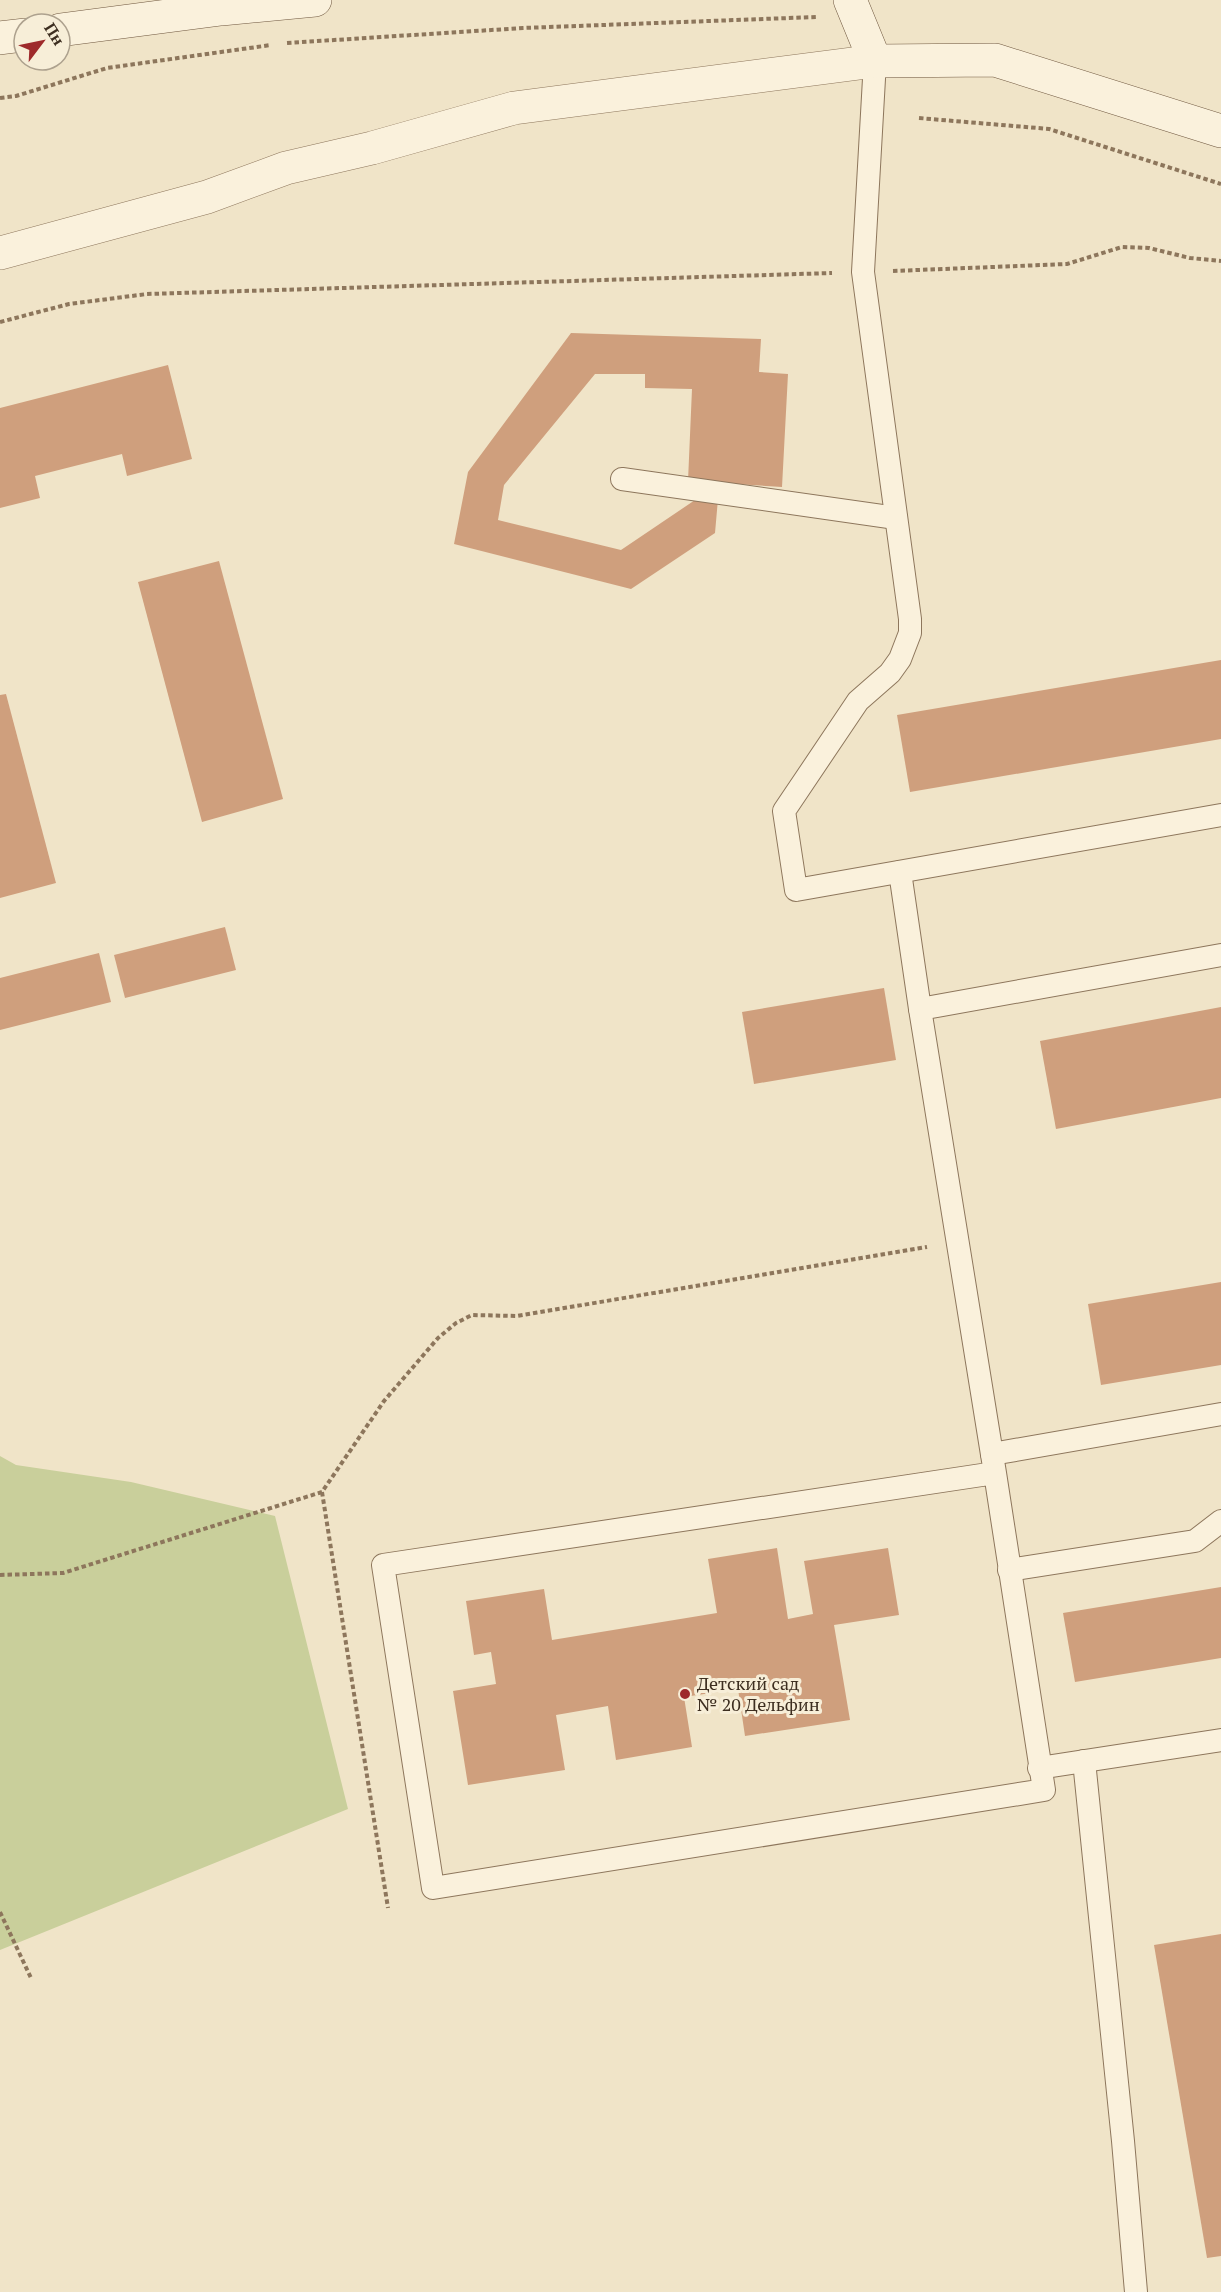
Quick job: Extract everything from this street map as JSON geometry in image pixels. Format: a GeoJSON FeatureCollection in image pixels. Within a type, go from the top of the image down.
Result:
{"type":"FeatureCollection","features":[{"type":"Feature","properties":{"kind":"street"},"geometry":{"type":"LineString","coordinates":[[72,28],[220,9],[315,0]]}},
{"type":"Feature","properties":{"kind":"street"},"geometry":{"type":"LineString","coordinates":[[850,0],[875,61]]}},
{"type":"Feature","properties":{"kind":"street"},"geometry":{"type":"LineString","coordinates":[[0,253],[207,197],[286,168],[372,148],[514,108],[875,61],[995,60],[1221,131]]}},
{"type":"Feature","properties":{"kind":"lane"},"geometry":{"type":"LineString","coordinates":[[875,61],[863,272],[910,620],[906,647],[900,659],[890,673],[858,701],[848,714],[784,811],[796,890],[1221,815]]}},
{"type":"Feature","properties":{"kind":"lane"},"geometry":{"type":"LineString","coordinates":[[622,479],[896,518]]}},
{"type":"Feature","properties":{"kind":"lane"},"geometry":{"type":"LineString","coordinates":[[900,872],[920,1009],[994,1463],[1044,1790],[433,1888],[383,1565],[994,1463],[1221,1414]]}},
{"type":"Feature","properties":{"kind":"lane"},"geometry":{"type":"LineString","coordinates":[[920,1009],[1221,955]]}},
{"type":"Feature","properties":{"kind":"lane"},"geometry":{"type":"LineString","coordinates":[[1010,1570],[1195,1542],[1221,1521]]}},
{"type":"Feature","properties":{"kind":"lane"},"geometry":{"type":"LineString","coordinates":[[1040,1768],[1221,1740]]}},
{"type":"Feature","properties":{"kind":"lane"},"geometry":{"type":"LineString","coordinates":[[1084,1761],[1136,2292]]}},
{"type":"Feature","properties":{"kind":"path"},"geometry":{"type":"LineString","coordinates":[[0,98],[16,96],[107,68],[275,44],[523,28],[819,17]]}},
{"type":"Feature","properties":{"kind":"path"},"geometry":{"type":"LineString","coordinates":[[919,118],[1049,129],[1221,184]]}},
{"type":"Feature","properties":{"kind":"path"},"geometry":{"type":"LineString","coordinates":[[0,322],[69,304],[147,294],[1066,264],[1122,248],[1149,248],[1190,258],[1221,261]]}},
{"type":"Feature","properties":{"kind":"path"},"geometry":{"type":"LineString","coordinates":[[0,1575],[63,1573],[322,1492],[384,1401],[414,1365],[447,1330],[472,1315],[517,1316],[957,1242]]}},
{"type":"Feature","properties":{"kind":"path"},"geometry":{"type":"LineString","coordinates":[[322,1492],[388,1908]]}},
{"type":"Feature","properties":{"kind":"path"},"geometry":{"type":"LineString","coordinates":[[0,1912],[31,1978]]}},
{"type":"Feature","properties":{"kind":"green space"},"geometry":{"type":"Polygon","coordinates":[[[0,1456],[16,1465],[131,1482],[275,1516],[348,1809],[0,1950],[0,1456]]]}},
{"type":"Feature","properties":{"kind":"building"},"geometry":{"type":"Polygon","coordinates":[[[571,333],[761,339],[759,372],[788,374],[782,487],[688,481],[692,389],[645,388],[645,374],[595,374],[504,485],[498,520],[621,550],[698,498],[718,499],[715,533],[631,589],[454,544],[468,472],[571,333]]]}},
{"type":"Feature","properties":{"kind":"building"},"geometry":{"type":"Polygon","coordinates":[[[168,365],[192,459],[127,476],[122,454],[35,476],[40,498],[0,508],[0,408],[168,365]]]}},
{"type":"Feature","properties":{"kind":"building"},"geometry":{"type":"Polygon","coordinates":[[[219,561],[283,799],[202,822],[138,582],[219,561]]]}},
{"type":"Feature","properties":{"kind":"building"},"geometry":{"type":"Polygon","coordinates":[[[1221,660],[1221,739],[910,792],[897,715],[1221,660]]]}},
{"type":"Feature","properties":{"kind":"building"},"geometry":{"type":"Polygon","coordinates":[[[6,694],[56,883],[0,898],[0,695],[6,694]]]}},
{"type":"Feature","properties":{"kind":"building"},"geometry":{"type":"Polygon","coordinates":[[[225,927],[236,970],[125,998],[114,955],[225,927]]]}},
{"type":"Feature","properties":{"kind":"building"},"geometry":{"type":"Polygon","coordinates":[[[99,953],[111,1002],[0,1030],[0,978],[99,953]]]}},
{"type":"Feature","properties":{"kind":"building"},"geometry":{"type":"Polygon","coordinates":[[[884,988],[896,1060],[754,1084],[742,1012],[884,988]]]}},
{"type":"Feature","properties":{"kind":"building"},"geometry":{"type":"Polygon","coordinates":[[[1221,1007],[1221,1098],[1056,1129],[1040,1041],[1221,1007]]]}},
{"type":"Feature","properties":{"kind":"building"},"geometry":{"type":"Polygon","coordinates":[[[1221,1282],[1221,1365],[1101,1385],[1088,1304],[1221,1282]]]}},
{"type":"Feature","properties":{"kind":"building"},"geometry":{"type":"Polygon","coordinates":[[[777,1548],[788,1619],[813,1614],[804,1561],[888,1548],[899,1615],[834,1625],[850,1720],[745,1736],[738,1689],[684,1697],[692,1747],[616,1760],[608,1706],[556,1715],[565,1770],[468,1785],[453,1691],[496,1684],[491,1652],[474,1655],[466,1601],[544,1589],[552,1640],[717,1613],[708,1559],[777,1548]]]}},
{"type":"Feature","properties":{"kind":"building"},"geometry":{"type":"Polygon","coordinates":[[[1221,1587],[1221,1658],[1075,1682],[1063,1613],[1221,1587]]]}},
{"type":"Feature","properties":{"kind":"building"},"geometry":{"type":"Polygon","coordinates":[[[1221,1934],[1221,2256],[1207,2258],[1154,1945],[1221,1934]]]}},
{"type":"Feature","properties":{"kind":"place","name":"Детский сад № 20 Дельфин"},"geometry":{"type":"Point","coordinates":[685,1694]}}]}
